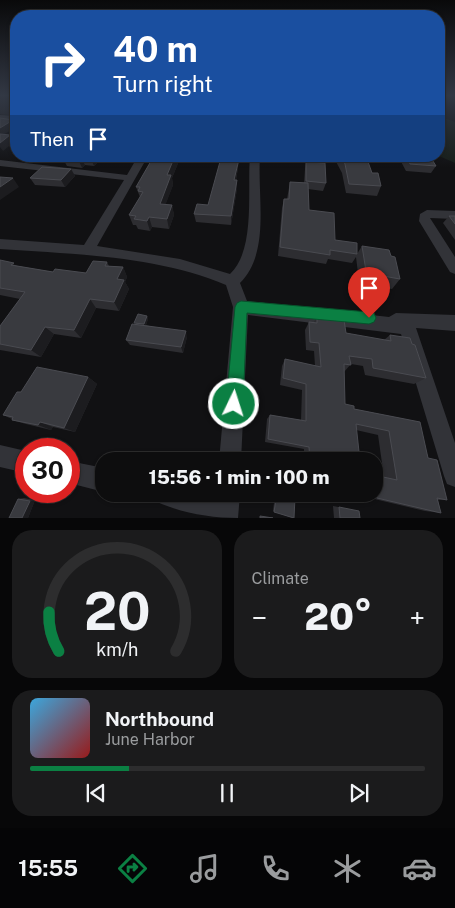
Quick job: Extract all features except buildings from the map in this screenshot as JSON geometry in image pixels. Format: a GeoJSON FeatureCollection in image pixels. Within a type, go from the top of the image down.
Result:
{"type":"FeatureCollection","features":[{"type":"Feature","properties":{"kind":"street"},"geometry":{"type":"LineString","coordinates":[[43,167],[48,162]]}},
{"type":"Feature","properties":{"kind":"street"},"geometry":{"type":"LineString","coordinates":[[88,250],[139,162]]}},
{"type":"Feature","properties":{"kind":"street"},"geometry":{"type":"LineString","coordinates":[[232,281],[247,263],[252,234],[252,178],[254,162]]}},
{"type":"Feature","properties":{"kind":"street"},"geometry":{"type":"LineString","coordinates":[[0,163],[130,178]]}},
{"type":"Feature","properties":{"kind":"street"},"geometry":{"type":"LineString","coordinates":[[455,215],[427,214],[424,217],[455,268]]}},
{"type":"Feature","properties":{"kind":"street"},"geometry":{"type":"LineString","coordinates":[[0,244],[88,250],[193,267],[214,272],[232,281],[241,307],[231,452]]}},
{"type":"Feature","properties":{"kind":"street"},"geometry":{"type":"LineString","coordinates":[[241,307],[406,321],[455,323]]}},
{"type":"Feature","properties":{"kind":"street"},"geometry":{"type":"LineString","coordinates":[[241,307],[407,327],[455,476]]}},
{"type":"Feature","properties":{"kind":"street"},"geometry":{"type":"LineString","coordinates":[[0,456],[15,459]]}},
{"type":"Feature","properties":{"kind":"street"},"geometry":{"type":"LineString","coordinates":[[80,475],[95,478]]}},
{"type":"Feature","properties":{"kind":"street"},"geometry":{"type":"LineString","coordinates":[[203,502],[227,507]]}},
{"type":"Feature","properties":{"kind":"shaded area"},"geometry":{"type":"Polygon","coordinates":[[[445,119],[455,122],[455,163],[445,159],[445,119]]]}},
{"type":"Feature","properties":{"kind":"route"},"geometry":{"type":"LineString","coordinates":[[234,404],[241,307],[369,318]]}}]}
